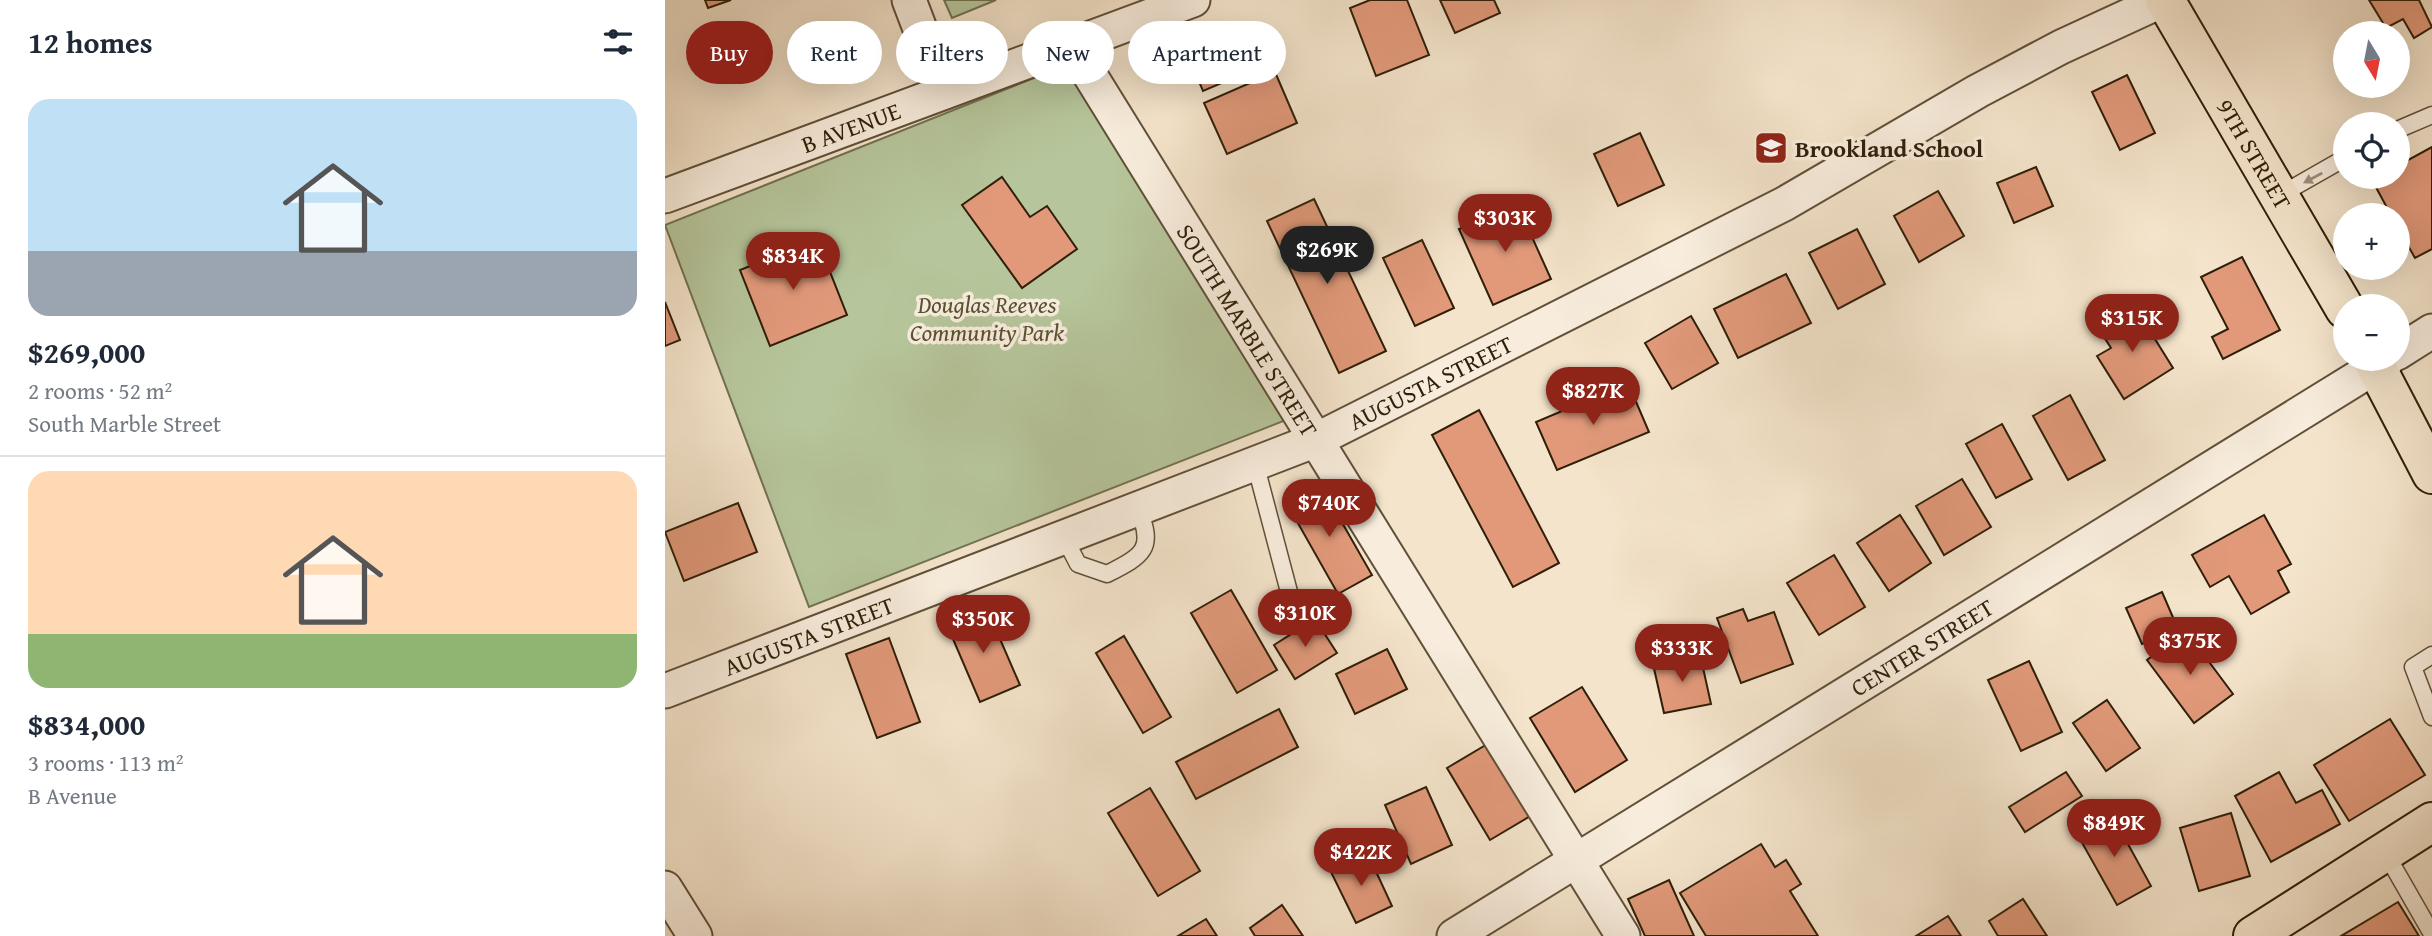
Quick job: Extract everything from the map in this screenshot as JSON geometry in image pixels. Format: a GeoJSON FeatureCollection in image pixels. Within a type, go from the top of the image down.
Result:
{"type":"FeatureCollection","features":[{"type":"Feature","properties":{"kind":"main road","name":"9TH STREET"},"geometry":{"type":"LineString","coordinates":[[2164,0],[2336,294]]}},
{"type":"Feature","properties":{"kind":"main road"},"geometry":{"type":"LineString","coordinates":[[2388,371],[2432,474]]}},
{"type":"Feature","properties":{"kind":"main road"},"geometry":{"type":"LineString","coordinates":[[2253,936],[2432,822]]}},
{"type":"Feature","properties":{"kind":"street"},"geometry":{"type":"LineString","coordinates":[[909,0],[944,92]]}},
{"type":"Feature","properties":{"kind":"street","name":"B AVENUE"},"geometry":{"type":"LineString","coordinates":[[1114,30],[1193,0]]}},
{"type":"Feature","properties":{"kind":"street","name":"AUGUSTA STREET"},"geometry":{"type":"LineString","coordinates":[[665,691],[1317,440],[1784,204],[2061,47],[2164,0]]}},
{"type":"Feature","properties":{"kind":"street","name":"B AVENUE"},"geometry":{"type":"LineString","coordinates":[[665,196],[1022,64]]}},
{"type":"Feature","properties":{"kind":"street","name":"SOUTH MARBLE STREET"},"geometry":{"type":"LineString","coordinates":[[1096,84],[1623,936]]}},
{"type":"Feature","properties":{"kind":"street","name":"CENTER STREET"},"geometry":{"type":"LineString","coordinates":[[2410,344],[2432,331]]}},
{"type":"Feature","properties":{"kind":"street","name":"CENTER STREET"},"geometry":{"type":"LineString","coordinates":[[1454,936],[2364,371]]}},
{"type":"Feature","properties":{"kind":"street"},"geometry":{"type":"LineString","coordinates":[[665,888],[695,936]]}},
{"type":"Feature","properties":{"kind":"lane"},"geometry":{"type":"LineString","coordinates":[[2410,124],[2432,114]]}},
{"type":"Feature","properties":{"kind":"lane"},"geometry":{"type":"LineString","coordinates":[[2280,195],[2333,165]]}},
{"type":"Feature","properties":{"kind":"lane"},"geometry":{"type":"LineString","coordinates":[[1255,463],[1293,607]]}},
{"type":"Feature","properties":{"kind":"lane"},"geometry":{"type":"LineString","coordinates":[[1065,537],[1077,564],[1107,574],[1133,561],[1146,545],[1148,532],[1138,508]]}},
{"type":"Feature","properties":{"kind":"lane"},"geometry":{"type":"LineString","coordinates":[[2432,655],[2413,667],[2432,717]]}},
{"type":"Feature","properties":{"kind":"lane"},"geometry":{"type":"LineString","coordinates":[[2385,852],[2432,934]]}},
{"type":"Feature","properties":{"kind":"green space"},"geometry":{"type":"Polygon","coordinates":[[[944,0],[996,0],[952,18],[944,0]]]}},
{"type":"Feature","properties":{"kind":"green space","name":"Douglas Reeves Community Park"},"geometry":{"type":"Polygon","coordinates":[[[1022,83],[1085,84],[1291,418],[809,607],[665,225],[1022,83]]]}},
{"type":"Feature","properties":{"kind":"building"},"geometry":{"type":"Polygon","coordinates":[[[705,0],[731,0],[708,8],[705,0]]]}},
{"type":"Feature","properties":{"kind":"building"},"geometry":{"type":"Polygon","coordinates":[[[1370,0],[1407,0],[1429,55],[1376,76],[1350,8],[1370,0]]]}},
{"type":"Feature","properties":{"kind":"building"},"geometry":{"type":"Polygon","coordinates":[[[1440,0],[1494,0],[1500,13],[1455,33],[1440,0]]]}},
{"type":"Feature","properties":{"kind":"building"},"geometry":{"type":"Polygon","coordinates":[[[2369,0],[2419,0],[2432,27],[2414,38],[2410,31],[2410,21],[2382,21],[2369,0]]]}},
{"type":"Feature","properties":{"kind":"building"},"geometry":{"type":"Polygon","coordinates":[[[2127,75],[2155,133],[2120,150],[2092,92],[2127,75]]]}},
{"type":"Feature","properties":{"kind":"building"},"geometry":{"type":"Polygon","coordinates":[[[1200,84],[1219,84],[1203,91],[1200,84]]]}},
{"type":"Feature","properties":{"kind":"building"},"geometry":{"type":"Polygon","coordinates":[[[1248,84],[1280,84],[1297,123],[1227,154],[1204,103],[1248,84]]]}},
{"type":"Feature","properties":{"kind":"building"},"geometry":{"type":"Polygon","coordinates":[[[1640,133],[1664,185],[1618,206],[1594,154],[1640,133]]]}},
{"type":"Feature","properties":{"kind":"building"},"geometry":{"type":"Polygon","coordinates":[[[2432,147],[2432,249],[2415,258],[2410,249],[2410,203],[2384,203],[2377,189],[2410,189],[2410,159],[2432,147]]]}},
{"type":"Feature","properties":{"kind":"building"},"geometry":{"type":"Polygon","coordinates":[[[2036,167],[2053,206],[2014,223],[1997,183],[2036,167]]]}},
{"type":"Feature","properties":{"kind":"building"},"geometry":{"type":"Polygon","coordinates":[[[1002,177],[1030,217],[1047,206],[1077,249],[1022,288],[962,205],[1002,177]]]}},
{"type":"Feature","properties":{"kind":"building"},"geometry":{"type":"Polygon","coordinates":[[[1938,191],[1964,236],[1919,262],[1894,216],[1938,191]]]}},
{"type":"Feature","properties":{"kind":"building"},"geometry":{"type":"Polygon","coordinates":[[[1314,199],[1386,351],[1339,373],[1267,221],[1314,199]]]}},
{"type":"Feature","properties":{"kind":"building"},"geometry":{"type":"Polygon","coordinates":[[[1517,204],[1551,279],[1493,305],[1459,229],[1517,204]]]}},
{"type":"Feature","properties":{"kind":"building"},"geometry":{"type":"Polygon","coordinates":[[[1857,229],[1885,284],[1838,309],[1809,253],[1857,229]]]}},
{"type":"Feature","properties":{"kind":"building"},"geometry":{"type":"Polygon","coordinates":[[[817,239],[847,315],[770,346],[740,270],[817,239]]]}},
{"type":"Feature","properties":{"kind":"building"},"geometry":{"type":"Polygon","coordinates":[[[1422,240],[1454,308],[1415,326],[1383,258],[1422,240]]]}},
{"type":"Feature","properties":{"kind":"building"},"geometry":{"type":"Polygon","coordinates":[[[2242,257],[2280,330],[2223,359],[2212,337],[2228,329],[2201,277],[2242,257]]]}},
{"type":"Feature","properties":{"kind":"building"},"geometry":{"type":"Polygon","coordinates":[[[1786,274],[1811,323],[1738,358],[1714,309],[1786,274]]]}},
{"type":"Feature","properties":{"kind":"building"},"geometry":{"type":"Polygon","coordinates":[[[665,302],[680,340],[665,346],[665,302]]]}},
{"type":"Feature","properties":{"kind":"building"},"geometry":{"type":"Polygon","coordinates":[[[2135,307],[2173,368],[2124,399],[2097,356],[2111,348],[2099,329],[2135,307]]]}},
{"type":"Feature","properties":{"kind":"building"},"geometry":{"type":"Polygon","coordinates":[[[1691,316],[1718,363],[1672,389],[1645,343],[1691,316]]]}},
{"type":"Feature","properties":{"kind":"building"},"geometry":{"type":"Polygon","coordinates":[[[1628,383],[1649,432],[1557,470],[1536,422],[1628,383]]]}},
{"type":"Feature","properties":{"kind":"building"},"geometry":{"type":"Polygon","coordinates":[[[2070,395],[2105,460],[2068,480],[2033,416],[2070,395]]]}},
{"type":"Feature","properties":{"kind":"building"},"geometry":{"type":"Polygon","coordinates":[[[1479,410],[1559,563],[1513,587],[1432,435],[1479,410]]]}},
{"type":"Feature","properties":{"kind":"building"},"geometry":{"type":"Polygon","coordinates":[[[2002,424],[2032,479],[1996,498],[1966,444],[2002,424]]]}},
{"type":"Feature","properties":{"kind":"building"},"geometry":{"type":"Polygon","coordinates":[[[1962,479],[1991,527],[1944,555],[1916,506],[1962,479]]]}},
{"type":"Feature","properties":{"kind":"building"},"geometry":{"type":"Polygon","coordinates":[[[1320,484],[1372,575],[1338,594],[1286,502],[1320,484]]]}},
{"type":"Feature","properties":{"kind":"building"},"geometry":{"type":"Polygon","coordinates":[[[738,503],[757,552],[684,581],[665,532],[738,503]]]}},
{"type":"Feature","properties":{"kind":"building"},"geometry":{"type":"Polygon","coordinates":[[[1900,515],[1931,563],[1889,591],[1857,543],[1900,515]]]}},
{"type":"Feature","properties":{"kind":"building"},"geometry":{"type":"Polygon","coordinates":[[[2264,515],[2291,564],[2278,571],[2289,592],[2251,614],[2229,576],[2210,587],[2192,555],[2264,515]]]}},
{"type":"Feature","properties":{"kind":"building"},"geometry":{"type":"Polygon","coordinates":[[[1834,555],[1865,607],[1819,635],[1787,583],[1834,555]]]}},
{"type":"Feature","properties":{"kind":"building"},"geometry":{"type":"Polygon","coordinates":[[[1231,590],[1277,670],[1237,693],[1191,613],[1231,590]]]}},
{"type":"Feature","properties":{"kind":"building"},"geometry":{"type":"Polygon","coordinates":[[[2162,592],[2178,629],[2142,644],[2126,608],[2162,592]]]}},
{"type":"Feature","properties":{"kind":"building"},"geometry":{"type":"Polygon","coordinates":[[[987,609],[1020,685],[980,702],[947,625],[987,609]]]}},
{"type":"Feature","properties":{"kind":"building"},"geometry":{"type":"Polygon","coordinates":[[[1743,609],[1748,621],[1774,612],[1793,664],[1741,683],[1717,618],[1743,609]]]}},
{"type":"Feature","properties":{"kind":"building"},"geometry":{"type":"Polygon","coordinates":[[[1315,619],[1337,653],[1295,679],[1274,645],[1315,619]]]}},
{"type":"Feature","properties":{"kind":"building"},"geometry":{"type":"Polygon","coordinates":[[[2186,631],[2233,694],[2194,723],[2147,660],[2186,631]]]}},
{"type":"Feature","properties":{"kind":"building"},"geometry":{"type":"Polygon","coordinates":[[[1124,636],[1171,717],[1143,733],[1096,653],[1124,636]]]}},
{"type":"Feature","properties":{"kind":"building"},"geometry":{"type":"Polygon","coordinates":[[[889,638],[920,722],[877,738],[846,654],[889,638]]]}},
{"type":"Feature","properties":{"kind":"building"},"geometry":{"type":"Polygon","coordinates":[[[1387,649],[1407,689],[1355,714],[1336,674],[1387,649]]]}},
{"type":"Feature","properties":{"kind":"building"},"geometry":{"type":"Polygon","coordinates":[[[1700,654],[1711,704],[1664,713],[1653,664],[1700,654]]]}},
{"type":"Feature","properties":{"kind":"building"},"geometry":{"type":"Polygon","coordinates":[[[2029,661],[2062,732],[2021,751],[1988,680],[2029,661]]]}},
{"type":"Feature","properties":{"kind":"building"},"geometry":{"type":"Polygon","coordinates":[[[1582,687],[1627,760],[1575,792],[1530,718],[1582,687]]]}},
{"type":"Feature","properties":{"kind":"building"},"geometry":{"type":"Polygon","coordinates":[[[2107,700],[2140,748],[2106,771],[2073,723],[2107,700]]]}},
{"type":"Feature","properties":{"kind":"building"},"geometry":{"type":"Polygon","coordinates":[[[1279,709],[1298,747],[1196,799],[1176,762],[1279,709]]]}},
{"type":"Feature","properties":{"kind":"building"},"geometry":{"type":"Polygon","coordinates":[[[2390,719],[2425,775],[2349,821],[2314,765],[2390,719]]]}},
{"type":"Feature","properties":{"kind":"building"},"geometry":{"type":"Polygon","coordinates":[[[1489,743],[1532,815],[1490,840],[1447,768],[1489,743]]]}},
{"type":"Feature","properties":{"kind":"building"},"geometry":{"type":"Polygon","coordinates":[[[2066,772],[2082,796],[2025,832],[2009,807],[2066,772]]]}},
{"type":"Feature","properties":{"kind":"building"},"geometry":{"type":"Polygon","coordinates":[[[2279,772],[2296,803],[2322,790],[2340,824],[2271,862],[2235,796],[2279,772]]]}},
{"type":"Feature","properties":{"kind":"building"},"geometry":{"type":"Polygon","coordinates":[[[1426,787],[1452,845],[1411,864],[1385,805],[1426,787]]]}},
{"type":"Feature","properties":{"kind":"building"},"geometry":{"type":"Polygon","coordinates":[[[1150,788],[1200,871],[1158,896],[1108,813],[1150,788]]]}},
{"type":"Feature","properties":{"kind":"building"},"geometry":{"type":"Polygon","coordinates":[[[2111,813],[2151,886],[2117,905],[2076,832],[2111,813]]]}},
{"type":"Feature","properties":{"kind":"building"},"geometry":{"type":"Polygon","coordinates":[[[2231,813],[2250,876],[2199,891],[2180,828],[2231,813]]]}},
{"type":"Feature","properties":{"kind":"building"},"geometry":{"type":"Polygon","coordinates":[[[1761,844],[1775,867],[1786,860],[1801,884],[1790,891],[1818,936],[1706,936],[1680,893],[1761,844]]]}},
{"type":"Feature","properties":{"kind":"building"},"geometry":{"type":"Polygon","coordinates":[[[1367,852],[1392,906],[1356,923],[1330,870],[1367,852]]]}},
{"type":"Feature","properties":{"kind":"building"},"geometry":{"type":"Polygon","coordinates":[[[1669,880],[1694,936],[1645,936],[1628,899],[1669,880]]]}},
{"type":"Feature","properties":{"kind":"building"},"geometry":{"type":"Polygon","coordinates":[[[2023,899],[2047,936],[1998,936],[1989,921],[2023,899]]]}},
{"type":"Feature","properties":{"kind":"building"},"geometry":{"type":"Polygon","coordinates":[[[2398,902],[2419,936],[2341,936],[2398,902]]]}},
{"type":"Feature","properties":{"kind":"building"},"geometry":{"type":"Polygon","coordinates":[[[1282,905],[1303,936],[1255,936],[1250,928],[1282,905]]]}},
{"type":"Feature","properties":{"kind":"building"},"geometry":{"type":"Polygon","coordinates":[[[1948,916],[1961,936],[1916,936],[1948,916]]]}},
{"type":"Feature","properties":{"kind":"building"},"geometry":{"type":"Polygon","coordinates":[[[1206,919],[1217,936],[1178,936],[1206,919]]]}},
{"type":"Feature","properties":{"kind":"place","name":"Brookland School"},"geometry":{"type":"Point","coordinates":[1771,148]}}]}
